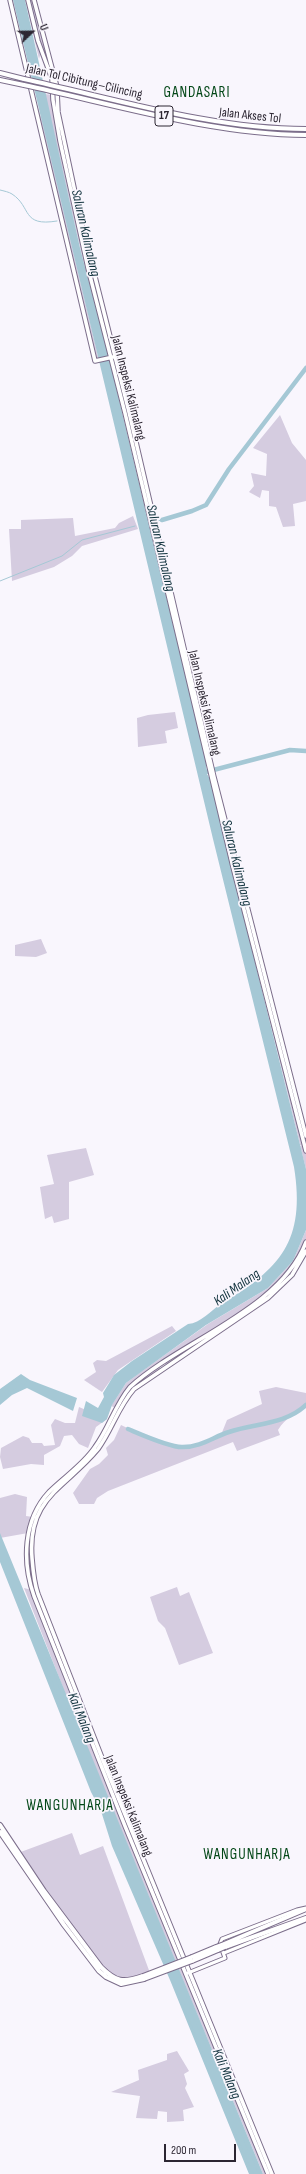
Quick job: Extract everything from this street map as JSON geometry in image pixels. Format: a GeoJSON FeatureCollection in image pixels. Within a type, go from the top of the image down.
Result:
{"type":"FeatureCollection","features":[{"type":"Feature","properties":{"kind":"highway"},"geometry":{"type":"LineString","coordinates":[[0,70],[27,82]]}},
{"type":"Feature","properties":{"kind":"highway","name":"Jalan Tol Cibitung–Cilincing"},"geometry":{"type":"LineString","coordinates":[[0,73],[27,82],[227,129],[267,134],[306,134]]}},
{"type":"Feature","properties":{"kind":"highway","name":"Jalan Tol Cibitung–Cilincing"},"geometry":{"type":"LineString","coordinates":[[1,80],[27,82],[228,124],[268,128],[306,129]]}},
{"type":"Feature","properties":{"kind":"highway"},"geometry":{"type":"LineString","coordinates":[[0,1825],[19,1858],[100,1967],[108,1974],[122,1981],[143,1978],[217,1948],[306,1919]]}},
{"type":"Feature","properties":{"kind":"highway"},"geometry":{"type":"LineString","coordinates":[[0,1832],[14,1850]]}},
{"type":"Feature","properties":{"kind":"highway"},"geometry":{"type":"LineString","coordinates":[[224,1946],[306,1909]]}},
{"type":"Feature","properties":{"kind":"main road"},"geometry":{"type":"LineString","coordinates":[[10,0],[27,82],[95,361],[112,357]]}},
{"type":"Feature","properties":{"kind":"main road","name":"Jalan Inspeksi Kalimalang"},"geometry":{"type":"LineString","coordinates":[[28,0],[44,48]]}},
{"type":"Feature","properties":{"kind":"main road","name":"Jalan Inspeksi Kalimalang"},"geometry":{"type":"LineString","coordinates":[[34,0],[51,75],[68,169],[90,268],[210,766],[286,1071],[305,1139],[306,1151]]}},
{"type":"Feature","properties":{"kind":"main road","name":"Jalan Akses Tol"},"geometry":{"type":"LineString","coordinates":[[27,82],[265,133],[306,134]]}},
{"type":"Feature","properties":{"kind":"main road","name":"Jalan Akses Tol"},"geometry":{"type":"LineString","coordinates":[[228,126],[268,129],[306,129]]}},
{"type":"Feature","properties":{"kind":"main road","name":"Jalan Inspeksi Kalimalang"},"geometry":{"type":"LineString","coordinates":[[272,2174],[172,1935],[50,1630],[32,1589],[29,1547],[30,1524],[41,1502],[94,1450],[108,1429],[125,1393],[177,1357],[212,1337],[217,1331],[282,1281],[299,1258],[306,1242]]}},
{"type":"Feature","properties":{"kind":"main road","name":"Jalan Inspeksi Kalimalang"},"geometry":{"type":"LineString","coordinates":[[192,1348],[209,1334],[217,1331],[259,1304],[284,1284],[298,1267],[306,1251]]}},
{"type":"Feature","properties":{"kind":"main road"},"geometry":{"type":"LineString","coordinates":[[188,1973],[226,1958],[220,1944],[222,1939],[299,1909],[306,1909]]}},
{"type":"Feature","properties":{"kind":"main road"},"geometry":{"type":"LineString","coordinates":[[224,1953],[306,1919]]}},
{"type":"Feature","properties":{"kind":"main road","name":"Jalan Inspeksi Kalimalang"},"geometry":{"type":"LineString","coordinates":[[188,1973],[268,2174]]}},
{"type":"Feature","properties":{"kind":"shaded area"},"geometry":{"type":"Polygon","coordinates":[[[25,0],[34,0],[46,48],[42,49],[39,59],[25,0]]]}},
{"type":"Feature","properties":{"kind":"shaded area"},"geometry":{"type":"Polygon","coordinates":[[[31,91],[34,95],[42,120],[99,360],[95,361],[31,91]]]}},
{"type":"Feature","properties":{"kind":"shaded area"},"geometry":{"type":"Polygon","coordinates":[[[45,94],[53,95],[66,170],[70,169],[92,267],[88,268],[111,357],[114,357],[140,463],[136,463],[129,432],[127,432],[80,248],[45,94]]]}},
{"type":"Feature","properties":{"kind":"shaded area"},"geometry":{"type":"Polygon","coordinates":[[[280,415],[292,443],[306,460],[306,501],[293,504],[295,526],[283,527],[276,507],[269,506],[269,491],[262,490],[260,498],[249,492],[254,486],[251,473],[266,476],[267,454],[253,448],[280,415]]]}},
{"type":"Feature","properties":{"kind":"shaded area"},"geometry":{"type":"Polygon","coordinates":[[[133,516],[138,529],[82,546],[72,556],[54,567],[12,581],[9,529],[21,529],[21,520],[73,518],[75,536],[115,528],[119,523],[133,516]]]}},
{"type":"Feature","properties":{"kind":"shaded area"},"geometry":{"type":"Polygon","coordinates":[[[175,712],[178,728],[165,731],[167,743],[138,747],[137,718],[148,715],[175,712]]]}},
{"type":"Feature","properties":{"kind":"shaded area"},"geometry":{"type":"Polygon","coordinates":[[[211,778],[249,926],[251,925],[306,1136],[306,1141],[304,1140],[304,1144],[306,1144],[306,1169],[300,1146],[302,1145],[300,1145],[211,778]]]}},
{"type":"Feature","properties":{"kind":"shaded area"},"geometry":{"type":"Polygon","coordinates":[[[41,939],[47,953],[36,957],[15,956],[15,945],[41,939]]]}},
{"type":"Feature","properties":{"kind":"shaded area"},"geometry":{"type":"Polygon","coordinates":[[[86,1148],[94,1175],[69,1182],[69,1219],[54,1223],[52,1216],[45,1219],[40,1187],[54,1184],[47,1155],[86,1148]]]}},
{"type":"Feature","properties":{"kind":"shaded area"},"geometry":{"type":"Polygon","coordinates":[[[306,1230],[306,1239],[302,1251],[306,1242],[306,1251],[284,1284],[231,1324],[167,1366],[165,1363],[159,1367],[161,1370],[141,1383],[125,1400],[98,1448],[94,1449],[116,1408],[111,1406],[126,1383],[208,1324],[268,1288],[293,1261],[306,1230]]]}},
{"type":"Feature","properties":{"kind":"shaded area"},"geometry":{"type":"Polygon","coordinates":[[[172,1326],[176,1331],[118,1370],[102,1392],[84,1380],[96,1372],[93,1363],[97,1360],[106,1361],[172,1326]]]}},
{"type":"Feature","properties":{"kind":"shaded area"},"geometry":{"type":"Polygon","coordinates":[[[276,1387],[306,1393],[306,1405],[287,1419],[278,1430],[280,1435],[237,1451],[233,1442],[108,1491],[97,1498],[94,1504],[79,1504],[73,1493],[90,1469],[99,1464],[108,1455],[106,1448],[114,1440],[121,1425],[149,1438],[169,1444],[189,1446],[202,1444],[221,1435],[227,1420],[262,1404],[259,1391],[276,1387]]]}},
{"type":"Feature","properties":{"kind":"shaded area"},"geometry":{"type":"Polygon","coordinates":[[[79,1407],[107,1419],[96,1427],[88,1448],[79,1444],[72,1435],[64,1436],[60,1446],[44,1455],[44,1465],[31,1464],[3,1469],[0,1457],[1,1448],[23,1436],[29,1438],[32,1443],[42,1443],[44,1446],[55,1445],[51,1425],[55,1419],[65,1423],[75,1423],[79,1407]]]}},
{"type":"Feature","properties":{"kind":"shaded area"},"geometry":{"type":"Polygon","coordinates":[[[15,1494],[27,1497],[26,1516],[33,1517],[28,1533],[0,1538],[0,1498],[15,1494]]]}},
{"type":"Feature","properties":{"kind":"shaded area"},"geometry":{"type":"Polygon","coordinates":[[[177,1587],[180,1596],[189,1592],[213,1653],[179,1665],[165,1628],[158,1621],[150,1597],[177,1587]]]}},
{"type":"Feature","properties":{"kind":"shaded area"},"geometry":{"type":"Polygon","coordinates":[[[24,1588],[32,1590],[118,1808],[268,2174],[263,2174],[73,1713],[24,1588]]]}},
{"type":"Feature","properties":{"kind":"shaded area"},"geometry":{"type":"Polygon","coordinates":[[[72,1833],[80,1855],[103,1846],[150,1973],[126,1981],[108,1974],[18,1853],[72,1833]]]}},
{"type":"Feature","properties":{"kind":"shaded area"},"geometry":{"type":"Polygon","coordinates":[[[177,2051],[189,2071],[184,2074],[187,2084],[185,2088],[194,2107],[183,2110],[184,2121],[167,2122],[167,2112],[158,2111],[157,2119],[136,2118],[140,2096],[111,2092],[139,2080],[138,2070],[167,2060],[167,2054],[177,2051]]]}},
{"type":"Feature","properties":{"kind":"water"},"geometry":{"type":"Polygon","coordinates":[[[13,0],[25,0],[80,248],[109,358],[206,762],[207,774],[210,779],[306,1169],[306,1230],[293,1261],[268,1288],[206,1325],[126,1383],[112,1405],[107,1419],[102,1423],[82,1416],[86,1401],[98,1408],[104,1397],[103,1393],[114,1375],[132,1361],[188,1324],[201,1319],[242,1291],[273,1265],[284,1250],[292,1234],[296,1215],[297,1193],[294,1167],[213,839],[13,0]]]}},
{"type":"Feature","properties":{"kind":"water"},"geometry":{"type":"Polygon","coordinates":[[[21,1374],[30,1380],[77,1398],[73,1411],[27,1388],[12,1395],[0,1405],[0,1389],[21,1374]]]}},
{"type":"Feature","properties":{"kind":"water"},"geometry":{"type":"Polygon","coordinates":[[[0,1533],[263,2174],[249,2174],[170,1980],[112,1846],[101,1811],[91,1792],[0,1562],[0,1533]]]}},
{"type":"Feature","properties":{"kind":"waterway"},"geometry":{"type":"LineString","coordinates":[[0,190],[11,193],[18,199],[32,219],[46,222],[57,221]]}},
{"type":"Feature","properties":{"kind":"waterway","name":"Saluran Kalimalang"},"geometry":{"type":"LineString","coordinates":[[162,520],[206,505],[229,469],[306,368]]}},
{"type":"Feature","properties":{"kind":"waterway","name":"Saluran Kalimalang"},"geometry":{"type":"LineString","coordinates":[[157,521],[162,520]]}},
{"type":"Feature","properties":{"kind":"waterway"},"geometry":{"type":"LineString","coordinates":[[0,581],[62,556],[82,540],[135,526]]}},
{"type":"Feature","properties":{"kind":"waterway"},"geometry":{"type":"LineString","coordinates":[[202,773],[290,750],[306,751]]}},
{"type":"Feature","properties":{"kind":"waterway","name":"Kali Malang"},"geometry":{"type":"LineString","coordinates":[[7,1392],[20,1381],[24,1382]]}},
{"type":"Feature","properties":{"kind":"waterway"},"geometry":{"type":"LineString","coordinates":[[128,1429],[171,1445],[178,1447],[189,1447],[201,1444],[229,1432],[279,1420],[298,1412],[306,1405]]}},
{"type":"Feature","properties":{"kind":"waterway","name":"Kali Malang"},"geometry":{"type":"LineString","coordinates":[[19,1593],[25,1609]]}},
{"type":"Feature","properties":{"kind":"waterway","name":"Kali Malang"},"geometry":{"type":"LineString","coordinates":[[46,1660],[65,1709]]}},
{"type":"Feature","properties":{"kind":"waterway","name":"Kali Malang"},"geometry":{"type":"LineString","coordinates":[[159,1940],[168,1963]]}},
{"type":"Feature","properties":{"kind":"waterway","name":"Kali Malang"},"geometry":{"type":"LineString","coordinates":[[186,2006],[210,2063]]}},
{"type":"Feature","properties":{"kind":"waterway","name":"Kali Malang"},"geometry":{"type":"LineString","coordinates":[[239,2135],[256,2174]]}},
{"type":"Feature","properties":{"kind":"district","name":"GANDASARI"},"geometry":{"type":"Point","coordinates":[197,93]}},
{"type":"Feature","properties":{"kind":"district","name":"WANGUNHARJA"},"geometry":{"type":"Point","coordinates":[70,1806]}},
{"type":"Feature","properties":{"kind":"district","name":"WANGUNHARJA"},"geometry":{"type":"Point","coordinates":[247,1855]}}]}
